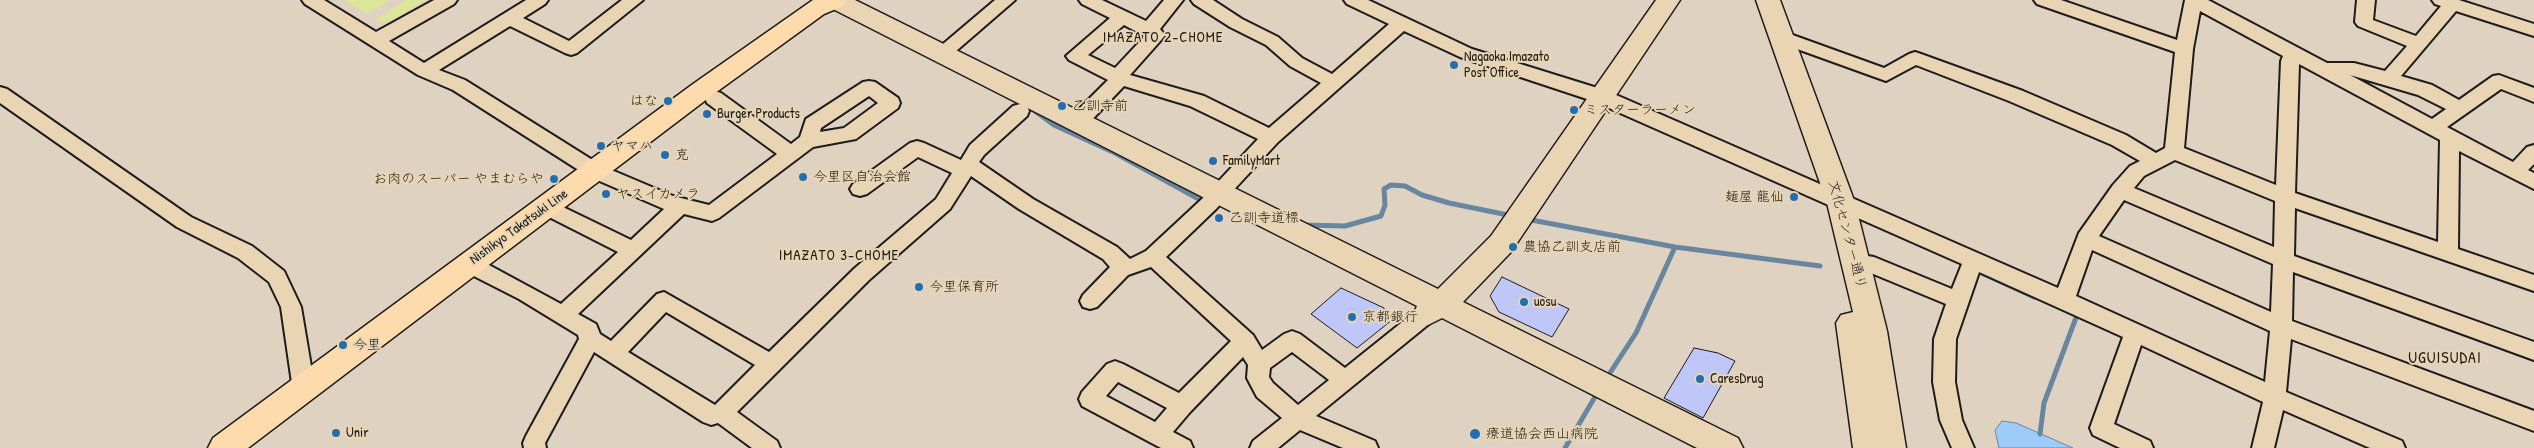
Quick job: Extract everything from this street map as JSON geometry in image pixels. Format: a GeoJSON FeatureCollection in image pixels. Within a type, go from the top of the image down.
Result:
{"type":"FeatureCollection","features":[{"type":"Feature","properties":{"kind":"main road","name":"Nishikyo Takatsuki Line"},"geometry":{"type":"LineString","coordinates":[[235,447],[475,267],[558,214],[602,174],[714,98],[830,3]]}},
{"type":"Feature","properties":{"kind":"main road","name":"Nishikyo Takatsuki Line"},"geometry":{"type":"LineString","coordinates":[[235,447],[304,390],[602,174],[830,3]]}},
{"type":"Feature","properties":{"kind":"street"},"geometry":{"type":"LineString","coordinates":[[311,0],[424,70],[459,85],[602,174],[680,206],[712,213],[808,141]]}},
{"type":"Feature","properties":{"kind":"street"},"geometry":{"type":"LineString","coordinates":[[376,40],[448,0]]}},
{"type":"Feature","properties":{"kind":"street"},"geometry":{"type":"LineString","coordinates":[[424,70],[540,0]]}},
{"type":"Feature","properties":{"kind":"street"},"geometry":{"type":"LineString","coordinates":[[511,19],[571,49],[601,23],[634,0]]}},
{"type":"Feature","properties":{"kind":"street"},"geometry":{"type":"LineString","coordinates":[[942,54],[1006,0]]}},
{"type":"Feature","properties":{"kind":"street"},"geometry":{"type":"LineString","coordinates":[[1078,122],[1156,35],[1088,0]]}},
{"type":"Feature","properties":{"kind":"street"},"geometry":{"type":"LineString","coordinates":[[1149,30],[1174,0]]}},
{"type":"Feature","properties":{"kind":"street"},"geometry":{"type":"LineString","coordinates":[[1200,0],[1236,23],[1272,40],[1296,62],[1333,82]]}},
{"type":"Feature","properties":{"kind":"street"},"geometry":{"type":"LineString","coordinates":[[1353,0],[1484,59],[1600,96],[1831,199],[1971,266],[2064,300],[2134,337],[2360,442],[2394,448]]}},
{"type":"Feature","properties":{"kind":"street"},"geometry":{"type":"LineString","coordinates":[[1261,448],[1435,308],[1501,244],[1600,96],[1668,0]]}},
{"type":"Feature","properties":{"kind":"street","name":"文化センター通り"},"geometry":{"type":"LineString","coordinates":[[1752,0],[1855,262],[1872,332],[1890,448]]}},
{"type":"Feature","properties":{"kind":"street","name":"文化センター通り"},"geometry":{"type":"LineString","coordinates":[[1768,0],[1831,199],[1853,330],[1869,448]]}},
{"type":"Feature","properties":{"kind":"street"},"geometry":{"type":"LineString","coordinates":[[2043,0],[2184,49]]}},
{"type":"Feature","properties":{"kind":"street"},"geometry":{"type":"LineString","coordinates":[[2226,17],[2234,0]]}},
{"type":"Feature","properties":{"kind":"street"},"geometry":{"type":"LineString","coordinates":[[2366,0],[2364,22],[2418,43]]}},
{"type":"Feature","properties":{"kind":"street"},"geometry":{"type":"LineString","coordinates":[[2174,152],[2184,49],[2192,7],[2196,1],[2534,182]]}},
{"type":"Feature","properties":{"kind":"street"},"geometry":{"type":"LineString","coordinates":[[2389,79],[2418,43],[2446,2],[2533,31]]}},
{"type":"Feature","properties":{"kind":"street"},"geometry":{"type":"LineString","coordinates":[[830,3],[942,54],[1078,122],[1214,198]]}},
{"type":"Feature","properties":{"kind":"street"},"geometry":{"type":"LineString","coordinates":[[830,3],[1020,111],[1214,198],[1435,308],[1726,448]]}},
{"type":"Feature","properties":{"kind":"street"},"geometry":{"type":"LineString","coordinates":[[1122,18],[1076,56],[1119,78],[1197,101],[1271,136]]}},
{"type":"Feature","properties":{"kind":"street"},"geometry":{"type":"LineString","coordinates":[[1090,301],[1123,267],[1132,267],[1153,257],[1214,198],[1271,136],[1402,23]]}},
{"type":"Feature","properties":{"kind":"street"},"geometry":{"type":"LineString","coordinates":[[1781,37],[1886,75],[1915,58],[2016,96],[2102,133],[2155,161]]}},
{"type":"Feature","properties":{"kind":"street"},"geometry":{"type":"LineString","coordinates":[[2263,448],[2274,402],[2281,326],[2290,61],[2294,52]]}},
{"type":"Feature","properties":{"kind":"street"},"geometry":{"type":"LineString","coordinates":[[2326,69],[2354,69],[2389,79],[2425,90],[2460,109]]}},
{"type":"Feature","properties":{"kind":"street"},"geometry":{"type":"LineString","coordinates":[[2448,254],[2441,132],[2460,109],[2499,81],[2534,95]]}},
{"type":"Feature","properties":{"kind":"street"},"geometry":{"type":"LineString","coordinates":[[0,94],[184,222],[245,252],[277,277],[290,307],[304,390]]}},
{"type":"Feature","properties":{"kind":"street"},"geometry":{"type":"LineString","coordinates":[[714,98],[792,154]]}},
{"type":"Feature","properties":{"kind":"street"},"geometry":{"type":"LineString","coordinates":[[590,340],[711,416],[721,413],[862,274],[943,204],[977,150],[1020,111]]}},
{"type":"Feature","properties":{"kind":"street"},"geometry":{"type":"LineString","coordinates":[[860,188],[917,148],[966,167],[1110,253],[1123,267]]}},
{"type":"Feature","properties":{"kind":"street"},"geometry":{"type":"LineString","coordinates":[[2064,300],[2086,239],[2120,190],[2138,171],[2174,152],[2286,197],[2534,283]]}},
{"type":"Feature","properties":{"kind":"street"},"geometry":{"type":"LineString","coordinates":[[2516,172],[2534,152]]}},
{"type":"Feature","properties":{"kind":"street"},"geometry":{"type":"LineString","coordinates":[[2120,190],[2283,260],[2534,351]]}},
{"type":"Feature","properties":{"kind":"street"},"geometry":{"type":"LineString","coordinates":[[563,315],[680,206]]}},
{"type":"Feature","properties":{"kind":"street"},"geometry":{"type":"LineString","coordinates":[[558,214],[633,250]]}},
{"type":"Feature","properties":{"kind":"street"},"geometry":{"type":"LineString","coordinates":[[2086,239],[2281,326],[2534,422]]}},
{"type":"Feature","properties":{"kind":"street"},"geometry":{"type":"LineString","coordinates":[[1153,257],[1245,341],[1259,364],[1258,378],[1265,390],[1297,418],[1367,448]]}},
{"type":"Feature","properties":{"kind":"street"},"geometry":{"type":"LineString","coordinates":[[1855,262],[1874,265],[1958,300]]}},
{"type":"Feature","properties":{"kind":"street"},"geometry":{"type":"LineString","coordinates":[[1963,448],[1951,420],[1944,382],[1945,339],[1971,266]]}},
{"type":"Feature","properties":{"kind":"street"},"geometry":{"type":"LineString","coordinates":[[475,267],[588,330],[590,340],[534,443],[535,448]]}},
{"type":"Feature","properties":{"kind":"street"},"geometry":{"type":"LineString","coordinates":[[613,354],[664,300],[771,364]]}},
{"type":"Feature","properties":{"kind":"street"},"geometry":{"type":"LineString","coordinates":[[1435,308],[1690,448]]}},
{"type":"Feature","properties":{"kind":"street"},"geometry":{"type":"LineString","coordinates":[[2134,337],[2101,428],[2142,448]]}},
{"type":"Feature","properties":{"kind":"street"},"geometry":{"type":"LineString","coordinates":[[1259,364],[1292,340],[1345,380]]}},
{"type":"Feature","properties":{"kind":"street"},"geometry":{"type":"LineString","coordinates":[[1158,435],[1182,405],[1245,341]]}},
{"type":"Feature","properties":{"kind":"street"},"geometry":{"type":"LineString","coordinates":[[1182,405],[1115,370],[1090,399],[1182,448]]}},
{"type":"Feature","properties":{"kind":"street"},"geometry":{"type":"LineString","coordinates":[[721,413],[753,444]]}},
{"type":"Feature","properties":{"kind":"green space"},"geometry":{"type":"Polygon","coordinates":[[[344,0],[390,0],[367,14],[344,0]]]}},
{"type":"Feature","properties":{"kind":"green space"},"geometry":{"type":"Polygon","coordinates":[[[406,0],[426,0],[392,20],[380,22],[375,20],[406,0]]]}},
{"type":"Feature","properties":{"kind":"water"},"geometry":{"type":"Polygon","coordinates":[[[2002,421],[2016,423],[2073,448],[1999,448],[1995,430],[2002,421]]]}},
{"type":"Feature","properties":{"kind":"building","name":"uosu"},"geometry":{"type":"Polygon","coordinates":[[[1502,277],[1569,309],[1552,337],[1499,312],[1490,296],[1502,277]]]}},
{"type":"Feature","properties":{"kind":"building","name":"京都銀行"},"geometry":{"type":"Polygon","coordinates":[[[1341,288],[1384,308],[1386,316],[1392,320],[1357,348],[1311,314],[1341,288]]]}},
{"type":"Feature","properties":{"kind":"building","name":"CaresDrug"},"geometry":{"type":"Polygon","coordinates":[[[1694,348],[1718,353],[1735,361],[1703,418],[1664,398],[1694,348]]]}},
{"type":"Feature","properties":{"kind":"waterway"},"geometry":{"type":"LineString","coordinates":[[1032,109],[1054,125],[1115,153],[1206,203]]}},
{"type":"Feature","properties":{"kind":"waterway"},"geometry":{"type":"LineString","coordinates":[[1304,225],[1345,226],[1381,216],[1385,205],[1384,189],[1391,185],[1405,186],[1422,195],[1449,203],[1513,216]]}},
{"type":"Feature","properties":{"kind":"waterway"},"geometry":{"type":"LineString","coordinates":[[1526,219],[1675,247]]}},
{"type":"Feature","properties":{"kind":"waterway"},"geometry":{"type":"LineString","coordinates":[[1606,379],[1636,333],[1675,247]]}},
{"type":"Feature","properties":{"kind":"waterway"},"geometry":{"type":"LineString","coordinates":[[1675,247],[1820,266]]}},
{"type":"Feature","properties":{"kind":"waterway"},"geometry":{"type":"LineString","coordinates":[[1973,269],[2034,297]]}},
{"type":"Feature","properties":{"kind":"waterway"},"geometry":{"type":"LineString","coordinates":[[2040,434],[2044,403],[2077,315]]}},
{"type":"Feature","properties":{"kind":"waterway"},"geometry":{"type":"LineString","coordinates":[[1565,448],[1599,390]]}},
{"type":"Feature","properties":{"kind":"place","name":"Nagaoka Imazato Post Office"},"geometry":{"type":"Point","coordinates":[1454,65]}},
{"type":"Feature","properties":{"kind":"place","name":"はな"},"geometry":{"type":"Point","coordinates":[668,101]}},
{"type":"Feature","properties":{"kind":"place","name":"乙訓寺前"},"geometry":{"type":"Point","coordinates":[1062,106]}},
{"type":"Feature","properties":{"kind":"place","name":"ミスターラーメン"},"geometry":{"type":"Point","coordinates":[1574,110]}},
{"type":"Feature","properties":{"kind":"place","name":"Burger Products"},"geometry":{"type":"Point","coordinates":[707,114]}},
{"type":"Feature","properties":{"kind":"place","name":"ヤマハ"},"geometry":{"type":"Point","coordinates":[601,146]}},
{"type":"Feature","properties":{"kind":"place","name":"克"},"geometry":{"type":"Point","coordinates":[665,155]}},
{"type":"Feature","properties":{"kind":"place","name":"FamilyMart"},"geometry":{"type":"Point","coordinates":[1213,161]}},
{"type":"Feature","properties":{"kind":"place","name":"今里区自治会館"},"geometry":{"type":"Point","coordinates":[803,177]}},
{"type":"Feature","properties":{"kind":"place","name":"お肉のスーパー やまむらや"},"geometry":{"type":"Point","coordinates":[554,179]}},
{"type":"Feature","properties":{"kind":"place","name":"ヤスイカメラ"},"geometry":{"type":"Point","coordinates":[606,194]}},
{"type":"Feature","properties":{"kind":"place","name":"麺屋 龍仙"},"geometry":{"type":"Point","coordinates":[1794,197]}},
{"type":"Feature","properties":{"kind":"place","name":"乙訓寺道標"},"geometry":{"type":"Point","coordinates":[1219,218]}},
{"type":"Feature","properties":{"kind":"place","name":"農協乙訓支店前"},"geometry":{"type":"Point","coordinates":[1513,247]}},
{"type":"Feature","properties":{"kind":"place","name":"今里保育所"},"geometry":{"type":"Point","coordinates":[919,287]}},
{"type":"Feature","properties":{"kind":"place","name":"uosu"},"geometry":{"type":"Point","coordinates":[1524,302]}},
{"type":"Feature","properties":{"kind":"place","name":"京都銀行"},"geometry":{"type":"Point","coordinates":[1352,317]}},
{"type":"Feature","properties":{"kind":"place","name":"今里"},"geometry":{"type":"Point","coordinates":[343,345]}},
{"type":"Feature","properties":{"kind":"place","name":"CaresDrug"},"geometry":{"type":"Point","coordinates":[1700,379]}},
{"type":"Feature","properties":{"kind":"place","name":"Unir"},"geometry":{"type":"Point","coordinates":[336,433]}},
{"type":"Feature","properties":{"kind":"place","name":"療道協会西山病院"},"geometry":{"type":"Point","coordinates":[1475,434]}},
{"type":"Feature","properties":{"kind":"district","name":"IMAZATO 2-CHOME"},"geometry":{"type":"Point","coordinates":[1163,38]}},
{"type":"Feature","properties":{"kind":"district","name":"IMAZATO 3-CHOME"},"geometry":{"type":"Point","coordinates":[839,256]}},
{"type":"Feature","properties":{"kind":"district","name":"UGUISUDAI"},"geometry":{"type":"Point","coordinates":[2445,359]}}]}
